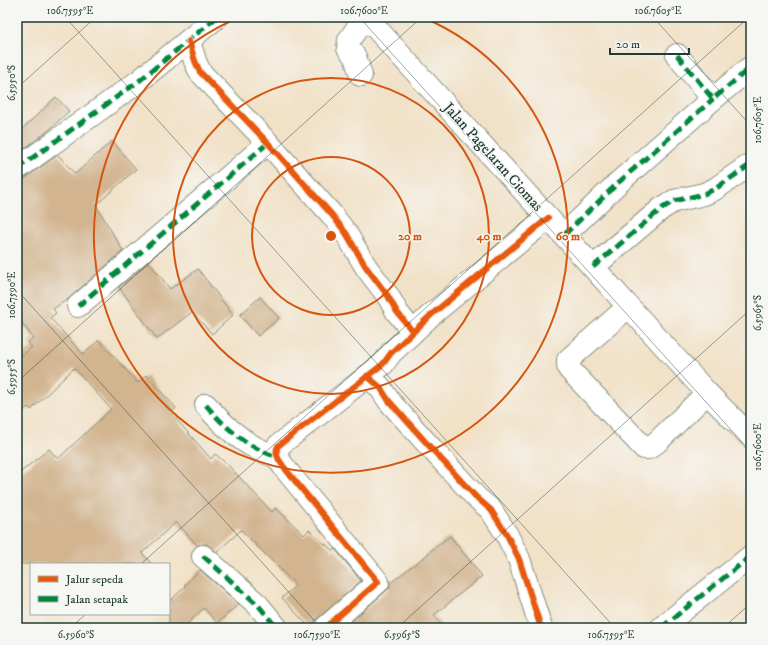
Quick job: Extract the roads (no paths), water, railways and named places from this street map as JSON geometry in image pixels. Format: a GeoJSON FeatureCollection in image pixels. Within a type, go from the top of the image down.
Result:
{"type":"FeatureCollection","features":[{"type":"Feature","properties":{"kind":"street"},"geometry":{"type":"LineString","coordinates":[[17,169],[139,81],[217,17]]}},
{"type":"Feature","properties":{"kind":"street"},"geometry":{"type":"LineString","coordinates":[[361,75],[355,57],[348,48],[349,40],[366,17]]}},
{"type":"Feature","properties":{"kind":"street","name":"Jalan Pagelaran Ciomas"},"geometry":{"type":"LineString","coordinates":[[366,17],[628,307],[707,393],[751,438]]}},
{"type":"Feature","properties":{"kind":"street"},"geometry":{"type":"LineString","coordinates":[[189,41],[200,72],[268,143],[346,233],[366,267],[388,296],[397,312],[413,332]]}},
{"type":"Feature","properties":{"kind":"street"},"geometry":{"type":"LineString","coordinates":[[677,55],[713,99]]}},
{"type":"Feature","properties":{"kind":"street"},"geometry":{"type":"LineString","coordinates":[[564,235],[619,182],[751,67]]}},
{"type":"Feature","properties":{"kind":"street"},"geometry":{"type":"LineString","coordinates":[[78,306],[268,143]]}},
{"type":"Feature","properties":{"kind":"street"},"geometry":{"type":"LineString","coordinates":[[593,267],[661,209],[674,201],[704,194],[715,189],[751,164]]}},
{"type":"Feature","properties":{"kind":"street"},"geometry":{"type":"LineString","coordinates":[[325,628],[378,582],[287,471],[278,458],[276,450],[278,446],[383,364],[391,353],[431,315],[548,218]]}},
{"type":"Feature","properties":{"kind":"street"},"geometry":{"type":"LineString","coordinates":[[628,307],[568,360],[569,369],[644,448],[649,448],[657,442],[707,393]]}},
{"type":"Feature","properties":{"kind":"street"},"geometry":{"type":"LineString","coordinates":[[367,376],[380,387],[389,401],[476,497],[491,510],[507,535],[519,559],[541,628]]}},
{"type":"Feature","properties":{"kind":"street"},"geometry":{"type":"LineString","coordinates":[[206,405],[222,422],[248,444],[278,458]]}},
{"type":"Feature","properties":{"kind":"street"},"geometry":{"type":"LineString","coordinates":[[203,556],[258,605],[277,628]]}},
{"type":"Feature","properties":{"kind":"street"},"geometry":{"type":"LineString","coordinates":[[661,628],[751,556]]}}]}
